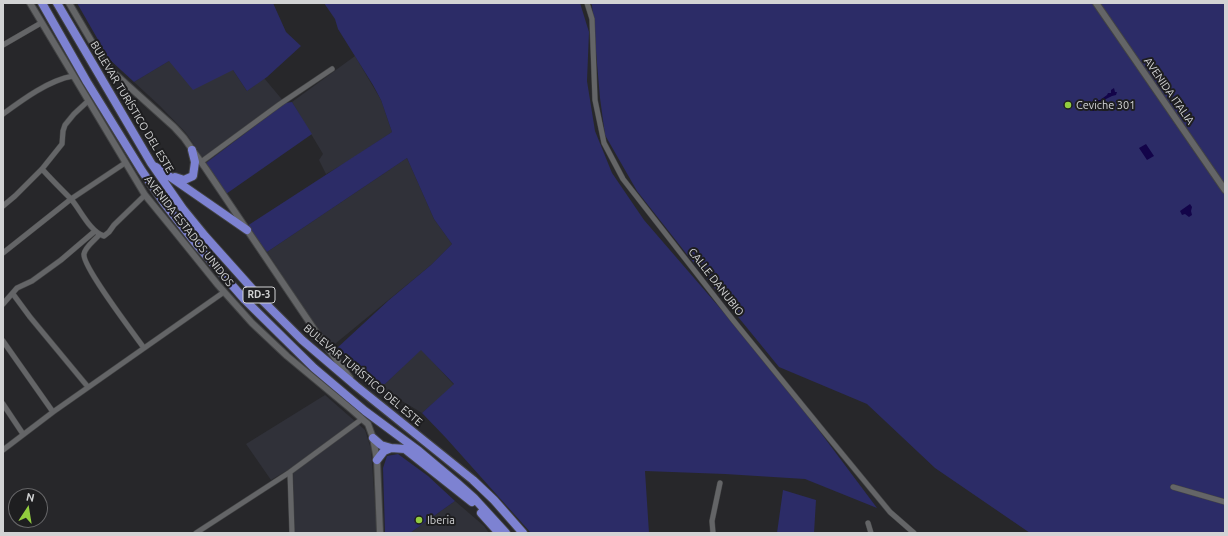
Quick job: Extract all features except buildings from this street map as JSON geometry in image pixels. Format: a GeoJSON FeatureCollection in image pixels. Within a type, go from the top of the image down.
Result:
{"type":"FeatureCollection","features":[{"type":"Feature","properties":{"kind":"highway","name":"BULEVAR TURÍSTICO DEL ESTE"},"geometry":{"type":"LineString","coordinates":[[42,3],[87,82],[142,171],[164,203],[202,251],[245,300],[314,368],[365,411],[419,451],[462,487],[506,533]]}},
{"type":"Feature","properties":{"kind":"highway","name":"BULEVAR TURÍSTICO DEL ESTE"},"geometry":{"type":"LineString","coordinates":[[57,3],[151,163],[183,209],[205,236],[264,302],[302,340],[356,386],[473,480],[494,500],[523,533]]}},
{"type":"Feature","properties":{"kind":"highway"},"geometry":{"type":"LineString","coordinates":[[168,174],[184,180],[193,176],[195,162],[192,150]]}},
{"type":"Feature","properties":{"kind":"highway"},"geometry":{"type":"LineString","coordinates":[[151,163],[247,230]]}},
{"type":"Feature","properties":{"kind":"highway"},"geometry":{"type":"LineString","coordinates":[[373,438],[380,445],[391,448],[405,449],[471,502],[499,533]]}},
{"type":"Feature","properties":{"kind":"highway"},"geometry":{"type":"LineString","coordinates":[[376,460],[384,451],[391,448]]}},
{"type":"Feature","properties":{"kind":"street","name":"AVENIDA ESTADOS UNIDOS"},"geometry":{"type":"LineString","coordinates":[[30,3],[145,195],[224,292],[252,323],[287,356],[368,424],[373,438],[376,460],[380,533]]}},
{"type":"Feature","properties":{"kind":"street"},"geometry":{"type":"LineString","coordinates":[[69,3],[103,61],[174,127],[201,162],[316,332],[356,386]]}},
{"type":"Feature","properties":{"kind":"street","name":"CALLE DANUBIO"},"geometry":{"type":"LineString","coordinates":[[587,3],[592,18],[595,100],[604,143],[623,179],[733,320],[848,462],[890,512],[914,533]]}},
{"type":"Feature","properties":{"kind":"street","name":"AVENIDA ITALIA"},"geometry":{"type":"LineString","coordinates":[[1096,3],[1225,190]]}},
{"type":"Feature","properties":{"kind":"street"},"geometry":{"type":"LineString","coordinates":[[3,45],[41,23]]}},
{"type":"Feature","properties":{"kind":"street"},"geometry":{"type":"LineString","coordinates":[[201,162],[280,104],[332,69]]}},
{"type":"Feature","properties":{"kind":"street"},"geometry":{"type":"LineString","coordinates":[[3,114],[48,84],[73,76]]}},
{"type":"Feature","properties":{"kind":"street"},"geometry":{"type":"LineString","coordinates":[[3,206],[42,169],[62,144],[65,125],[88,101]]}},
{"type":"Feature","properties":{"kind":"street"},"geometry":{"type":"LineString","coordinates":[[3,253],[71,199],[125,163]]}},
{"type":"Feature","properties":{"kind":"street"},"geometry":{"type":"LineString","coordinates":[[42,169],[71,199],[97,233],[104,236],[145,195]]}},
{"type":"Feature","properties":{"kind":"street"},"geometry":{"type":"LineString","coordinates":[[3,304],[17,288],[32,281],[97,233]]}},
{"type":"Feature","properties":{"kind":"street"},"geometry":{"type":"LineString","coordinates":[[97,233],[84,252],[85,262],[144,348]]}},
{"type":"Feature","properties":{"kind":"street"},"geometry":{"type":"LineString","coordinates":[[3,450],[53,412],[224,292]]}},
{"type":"Feature","properties":{"kind":"street"},"geometry":{"type":"LineString","coordinates":[[12,294],[88,388]]}},
{"type":"Feature","properties":{"kind":"street"},"geometry":{"type":"LineString","coordinates":[[3,341],[53,412]]}},
{"type":"Feature","properties":{"kind":"street"},"geometry":{"type":"LineString","coordinates":[[3,404],[24,434]]}},
{"type":"Feature","properties":{"kind":"street"},"geometry":{"type":"LineString","coordinates":[[196,533],[290,472],[362,419]]}},
{"type":"Feature","properties":{"kind":"street"},"geometry":{"type":"LineString","coordinates":[[290,472],[292,533]]}},
{"type":"Feature","properties":{"kind":"street"},"geometry":{"type":"LineString","coordinates":[[713,533],[712,522],[720,483]]}},
{"type":"Feature","properties":{"kind":"street"},"geometry":{"type":"LineString","coordinates":[[1173,487],[1225,502]]}},
{"type":"Feature","properties":{"kind":"street"},"geometry":{"type":"LineString","coordinates":[[868,523],[871,533]]}},
{"type":"Feature","properties":{"kind":"shaded area"},"geometry":{"type":"Polygon","coordinates":[[[77,3],[273,3],[286,32],[301,46],[267,77],[247,91],[233,70],[193,90],[169,61],[134,82],[109,59],[77,3]]]}},
{"type":"Feature","properties":{"kind":"shaded area"},"geometry":{"type":"Polygon","coordinates":[[[324,3],[580,3],[589,32],[587,81],[595,131],[612,173],[644,220],[776,373],[877,508],[805,479],[645,471],[649,533],[531,533],[422,413],[454,384],[421,350],[385,384],[374,384],[336,349],[389,300],[431,265],[452,244],[434,219],[407,158],[267,252],[247,226],[392,132],[381,100],[338,29],[335,19],[324,3]]]}},
{"type":"Feature","properties":{"kind":"shaded area"},"geometry":{"type":"Polygon","coordinates":[[[590,3],[1225,3],[1225,533],[1030,533],[935,468],[867,404],[779,367],[637,191],[605,135],[600,98],[592,5],[590,3]]]}},
{"type":"Feature","properties":{"kind":"shaded area"},"geometry":{"type":"Polygon","coordinates":[[[355,56],[381,100],[392,132],[326,174],[319,160],[323,154],[292,102],[355,56]]]}},
{"type":"Feature","properties":{"kind":"shaded area"},"geometry":{"type":"Polygon","coordinates":[[[169,61],[233,70],[247,91],[264,78],[285,103],[206,163],[186,133],[134,82],[169,61]]]}},
{"type":"Feature","properties":{"kind":"shaded area"},"geometry":{"type":"Polygon","coordinates":[[[1114,88],[1115,92],[1117,92],[1116,95],[1102,101],[1094,111],[1082,106],[1083,102],[1086,105],[1091,103],[1093,105],[1093,102],[1100,100],[1108,93],[1111,93],[1111,90],[1114,88]]]}},
{"type":"Feature","properties":{"kind":"shaded area"},"geometry":{"type":"Polygon","coordinates":[[[292,102],[312,134],[226,194],[206,163],[285,103],[292,102]]]}},
{"type":"Feature","properties":{"kind":"shaded area"},"geometry":{"type":"Polygon","coordinates":[[[1146,144],[1154,156],[1147,160],[1139,148],[1146,144]]]}},
{"type":"Feature","properties":{"kind":"shaded area"},"geometry":{"type":"Polygon","coordinates":[[[407,158],[434,219],[452,244],[431,265],[330,348],[267,252],[407,158]]]}},
{"type":"Feature","properties":{"kind":"shaded area"},"geometry":{"type":"Polygon","coordinates":[[[1190,204],[1192,207],[1192,215],[1189,217],[1185,214],[1182,215],[1180,211],[1190,204]]]}},
{"type":"Feature","properties":{"kind":"shaded area"},"geometry":{"type":"Polygon","coordinates":[[[421,349],[454,385],[422,413],[374,384],[385,384],[421,349]]]}},
{"type":"Feature","properties":{"kind":"shaded area"},"geometry":{"type":"Polygon","coordinates":[[[325,395],[365,430],[371,449],[377,533],[294,533],[293,467],[271,480],[246,444],[325,395]]]}},
{"type":"Feature","properties":{"kind":"shaded area"},"geometry":{"type":"Polygon","coordinates":[[[398,454],[428,476],[455,501],[410,533],[385,533],[383,468],[387,456],[398,454]]]}},
{"type":"Feature","properties":{"kind":"shaded area"},"geometry":{"type":"Polygon","coordinates":[[[783,490],[816,500],[814,533],[777,533],[783,490]]]}},
{"type":"Feature","properties":{"kind":"shaded area"},"geometry":{"type":"Polygon","coordinates":[[[455,501],[484,526],[489,533],[410,533],[455,501]]]}},
{"type":"Feature","properties":{"kind":"place","name":"Ceviche 301"},"geometry":{"type":"Point","coordinates":[1068,105]}},
{"type":"Feature","properties":{"kind":"place","name":"Iberia"},"geometry":{"type":"Point","coordinates":[419,520]}}]}
